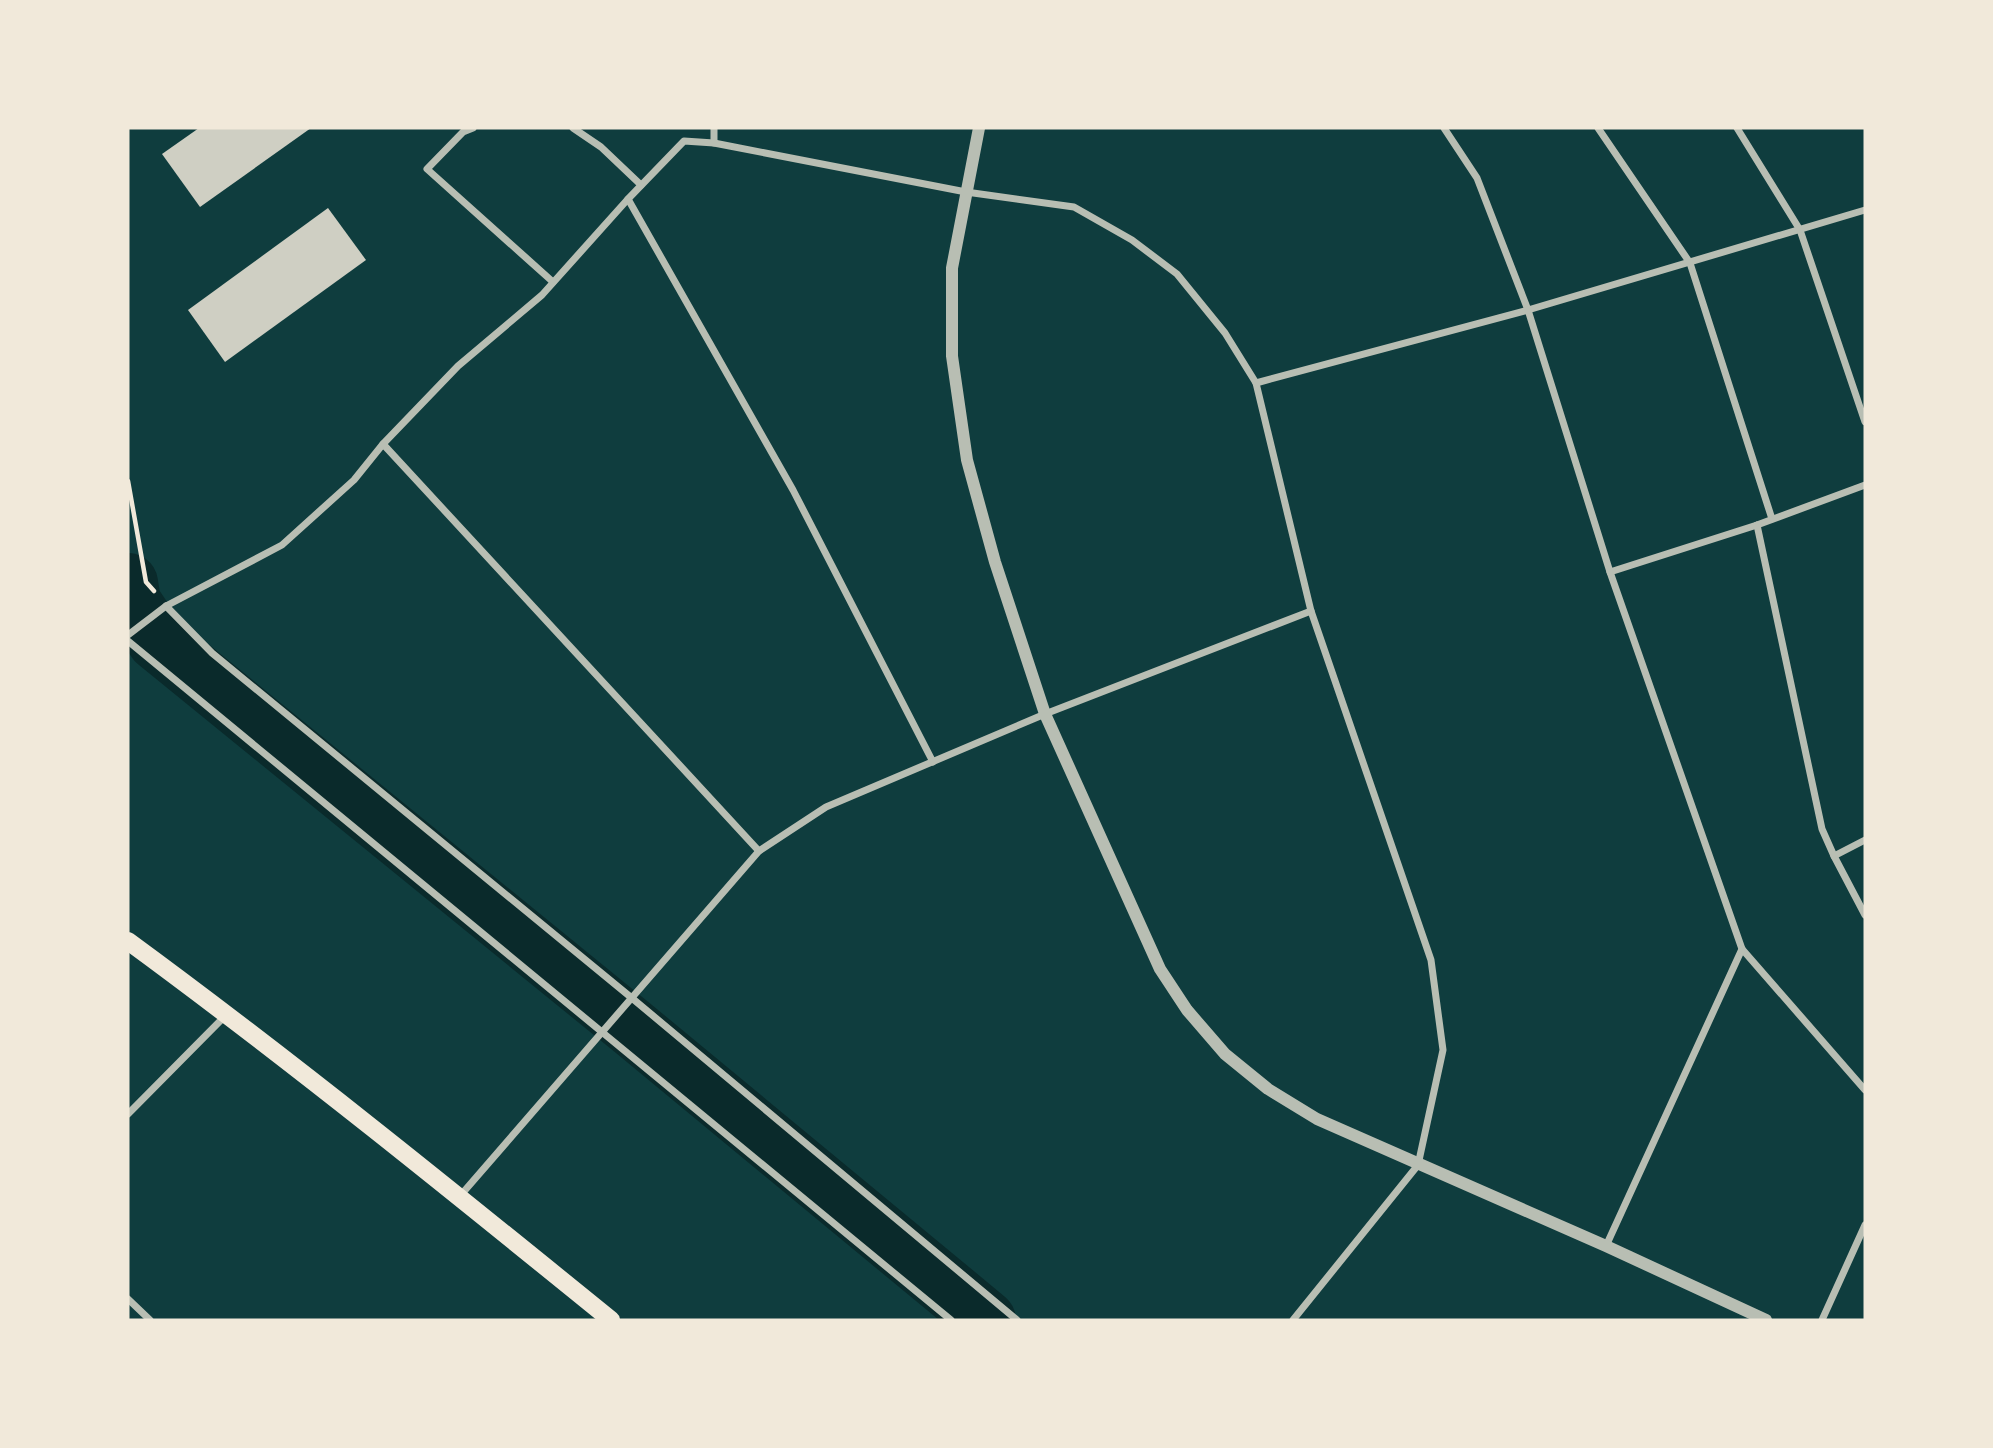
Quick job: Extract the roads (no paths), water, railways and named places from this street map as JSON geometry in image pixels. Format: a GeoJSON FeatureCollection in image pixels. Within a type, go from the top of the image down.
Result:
{"type":"FeatureCollection","features":[{"type":"Feature","properties":{"kind":"main road"},"geometry":{"type":"LineString","coordinates":[[128,941],[227,1014],[611,1320]]}},
{"type":"Feature","properties":{"kind":"street"},"geometry":{"type":"LineString","coordinates":[[474,128],[463,132],[427,169],[554,282]]}},
{"type":"Feature","properties":{"kind":"street"},"geometry":{"type":"LineString","coordinates":[[573,128],[600,147],[641,185]]}},
{"type":"Feature","properties":{"kind":"street"},"geometry":{"type":"LineString","coordinates":[[714,128],[714,144]]}},
{"type":"Feature","properties":{"kind":"street"},"geometry":{"type":"LineString","coordinates":[[979,128],[951,268],[952,356],[967,460],[995,562],[1045,714],[1160,969],[1187,1010],[1225,1054],[1268,1089],[1317,1119],[1606,1246],[1746,1316],[1766,1320]]}},
{"type":"Feature","properties":{"kind":"street"},"geometry":{"type":"LineString","coordinates":[[1444,128],[1477,178],[1528,310],[1610,572],[1742,949],[1865,1090]]}},
{"type":"Feature","properties":{"kind":"street"},"geometry":{"type":"LineString","coordinates":[[1598,128],[1690,262],[1772,519]]}},
{"type":"Feature","properties":{"kind":"street"},"geometry":{"type":"LineString","coordinates":[[1737,128],[1800,230],[1865,422]]}},
{"type":"Feature","properties":{"kind":"street"},"geometry":{"type":"LineString","coordinates":[[128,635],[165,607],[282,545],[354,480],[383,444],[458,366],[542,295],[684,141],[714,144],[966,192],[1074,207],[1132,240],[1177,274],[1225,333],[1256,383],[1311,611],[1431,960],[1443,1050],[1418,1165],[1293,1320]]}},
{"type":"Feature","properties":{"kind":"street"},"geometry":{"type":"LineString","coordinates":[[628,199],[793,490],[933,762]]}},
{"type":"Feature","properties":{"kind":"street"},"geometry":{"type":"LineString","coordinates":[[1256,383],[1528,310],[1865,210]]}},
{"type":"Feature","properties":{"kind":"street"},"geometry":{"type":"LineString","coordinates":[[383,444],[759,851]]}},
{"type":"Feature","properties":{"kind":"street"},"geometry":{"type":"LineString","coordinates":[[1610,572],[1757,525],[1865,485]]}},
{"type":"Feature","properties":{"kind":"street"},"geometry":{"type":"LineString","coordinates":[[1757,525],[1822,830],[1865,915]]}},
{"type":"Feature","properties":{"kind":"street"},"geometry":{"type":"LineString","coordinates":[[165,607],[212,653],[1017,1320]]}},
{"type":"Feature","properties":{"kind":"street"},"geometry":{"type":"LineString","coordinates":[[459,1197],[759,851],[826,807],[1045,714],[1311,611]]}},
{"type":"Feature","properties":{"kind":"street"},"geometry":{"type":"LineString","coordinates":[[128,641],[951,1320]]}},
{"type":"Feature","properties":{"kind":"street"},"geometry":{"type":"LineString","coordinates":[[1834,856],[1865,840]]}},
{"type":"Feature","properties":{"kind":"street"},"geometry":{"type":"LineString","coordinates":[[1606,1246],[1742,949]]}},
{"type":"Feature","properties":{"kind":"street"},"geometry":{"type":"LineString","coordinates":[[128,1114],[227,1014]]}},
{"type":"Feature","properties":{"kind":"street"},"geometry":{"type":"LineString","coordinates":[[1822,1320],[1865,1225]]}},
{"type":"Feature","properties":{"kind":"street"},"geometry":{"type":"LineString","coordinates":[[128,1299],[150,1320]]}},
{"type":"Feature","properties":{"kind":"waterway"},"geometry":{"type":"LineString","coordinates":[[128,583],[131,602],[157,641],[986,1320]]}}]}
